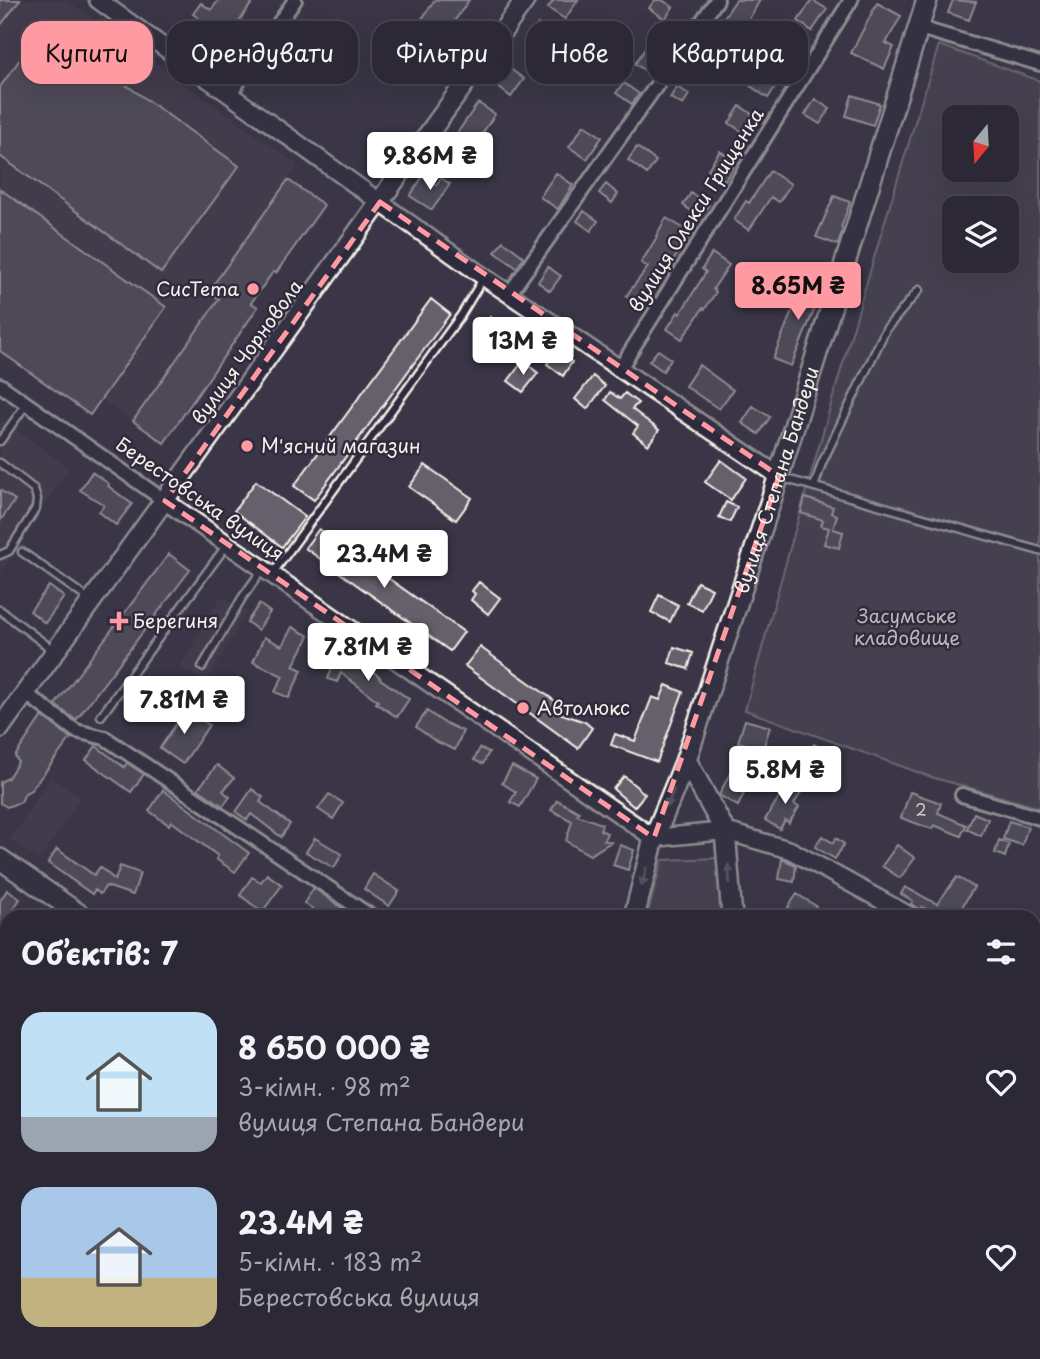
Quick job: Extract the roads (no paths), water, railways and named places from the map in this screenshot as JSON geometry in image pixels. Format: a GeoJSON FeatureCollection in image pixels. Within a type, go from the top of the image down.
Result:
{"type":"FeatureCollection","features":[{"type":"Feature","properties":{"kind":"main road","name":"вулиця Чорновола"},"geometry":{"type":"LineString","coordinates":[[0,728],[525,0]]}},
{"type":"Feature","properties":{"kind":"main road","name":"вулиця Степана Бандери"},"geometry":{"type":"LineString","coordinates":[[636,910],[654,838],[686,760],[779,476],[927,0]]}},
{"type":"Feature","properties":{"kind":"main road"},"geometry":{"type":"LineString","coordinates":[[686,760],[725,831],[732,910]]}},
{"type":"Feature","properties":{"kind":"main road"},"geometry":{"type":"LineString","coordinates":[[0,859],[73,910]]}},
{"type":"Feature","properties":{"kind":"street"},"geometry":{"type":"LineString","coordinates":[[98,0],[484,277],[779,476]]}},
{"type":"Feature","properties":{"kind":"street"},"geometry":{"type":"LineString","coordinates":[[230,94],[295,0]]}},
{"type":"Feature","properties":{"kind":"street"},"geometry":{"type":"LineString","coordinates":[[509,294],[717,0]]}},
{"type":"Feature","properties":{"kind":"street","name":"вулиця Олекси Грищенка"},"geometry":{"type":"LineString","coordinates":[[619,370],[851,0]]}},
{"type":"Feature","properties":{"kind":"street"},"geometry":{"type":"LineString","coordinates":[[919,28],[1040,64]]}},
{"type":"Feature","properties":{"kind":"street","name":"Берестовська вулиця"},"geometry":{"type":"LineString","coordinates":[[0,384],[267,572],[654,838]]}},
{"type":"Feature","properties":{"kind":"street"},"geometry":{"type":"LineString","coordinates":[[25,693],[76,731],[105,738],[362,910]]}},
{"type":"Feature","properties":{"kind":"street"},"geometry":{"type":"LineString","coordinates":[[962,795],[1040,818]]}},
{"type":"Feature","properties":{"kind":"street"},"geometry":{"type":"LineString","coordinates":[[654,838],[725,831],[790,850],[895,910]]}},
{"type":"Feature","properties":{"kind":"lane"},"geometry":{"type":"LineString","coordinates":[[202,667],[242,598],[267,572],[461,315],[484,277]]}},
{"type":"Feature","properties":{"kind":"lane"},"geometry":{"type":"LineString","coordinates":[[814,487],[822,463],[886,329],[919,290]]}},
{"type":"Feature","properties":{"kind":"lane"},"geometry":{"type":"LineString","coordinates":[[0,440],[27,403]]}},
{"type":"Feature","properties":{"kind":"lane"},"geometry":{"type":"LineString","coordinates":[[0,463],[34,489],[37,499],[36,508],[9,551],[0,555]]}},
{"type":"Feature","properties":{"kind":"lane"},"geometry":{"type":"LineString","coordinates":[[779,476],[1040,551]]}},
{"type":"Feature","properties":{"kind":"lane"},"geometry":{"type":"LineString","coordinates":[[101,716],[228,544]]}},
{"type":"Feature","properties":{"kind":"lane"},"geometry":{"type":"LineString","coordinates":[[22,552],[91,601]]}},
{"type":"Feature","properties":{"kind":"lane"},"geometry":{"type":"LineString","coordinates":[[0,610],[55,652]]}},
{"type":"Feature","properties":{"kind":"place","name":"CucTema"},"geometry":{"type":"Point","coordinates":[253,289]}},
{"type":"Feature","properties":{"kind":"place","name":"М'ясний магазин"},"geometry":{"type":"Point","coordinates":[247,446]}},
{"type":"Feature","properties":{"kind":"place","name":"Берегиня"},"geometry":{"type":"Point","coordinates":[119,621]}},
{"type":"Feature","properties":{"kind":"place","name":"Автолюкс"},"geometry":{"type":"Point","coordinates":[523,708]}},
{"type":"Feature","properties":{"kind":"park label","name":"Засумське кладовище"},"geometry":{"type":"Point","coordinates":[907,627]}}]}
